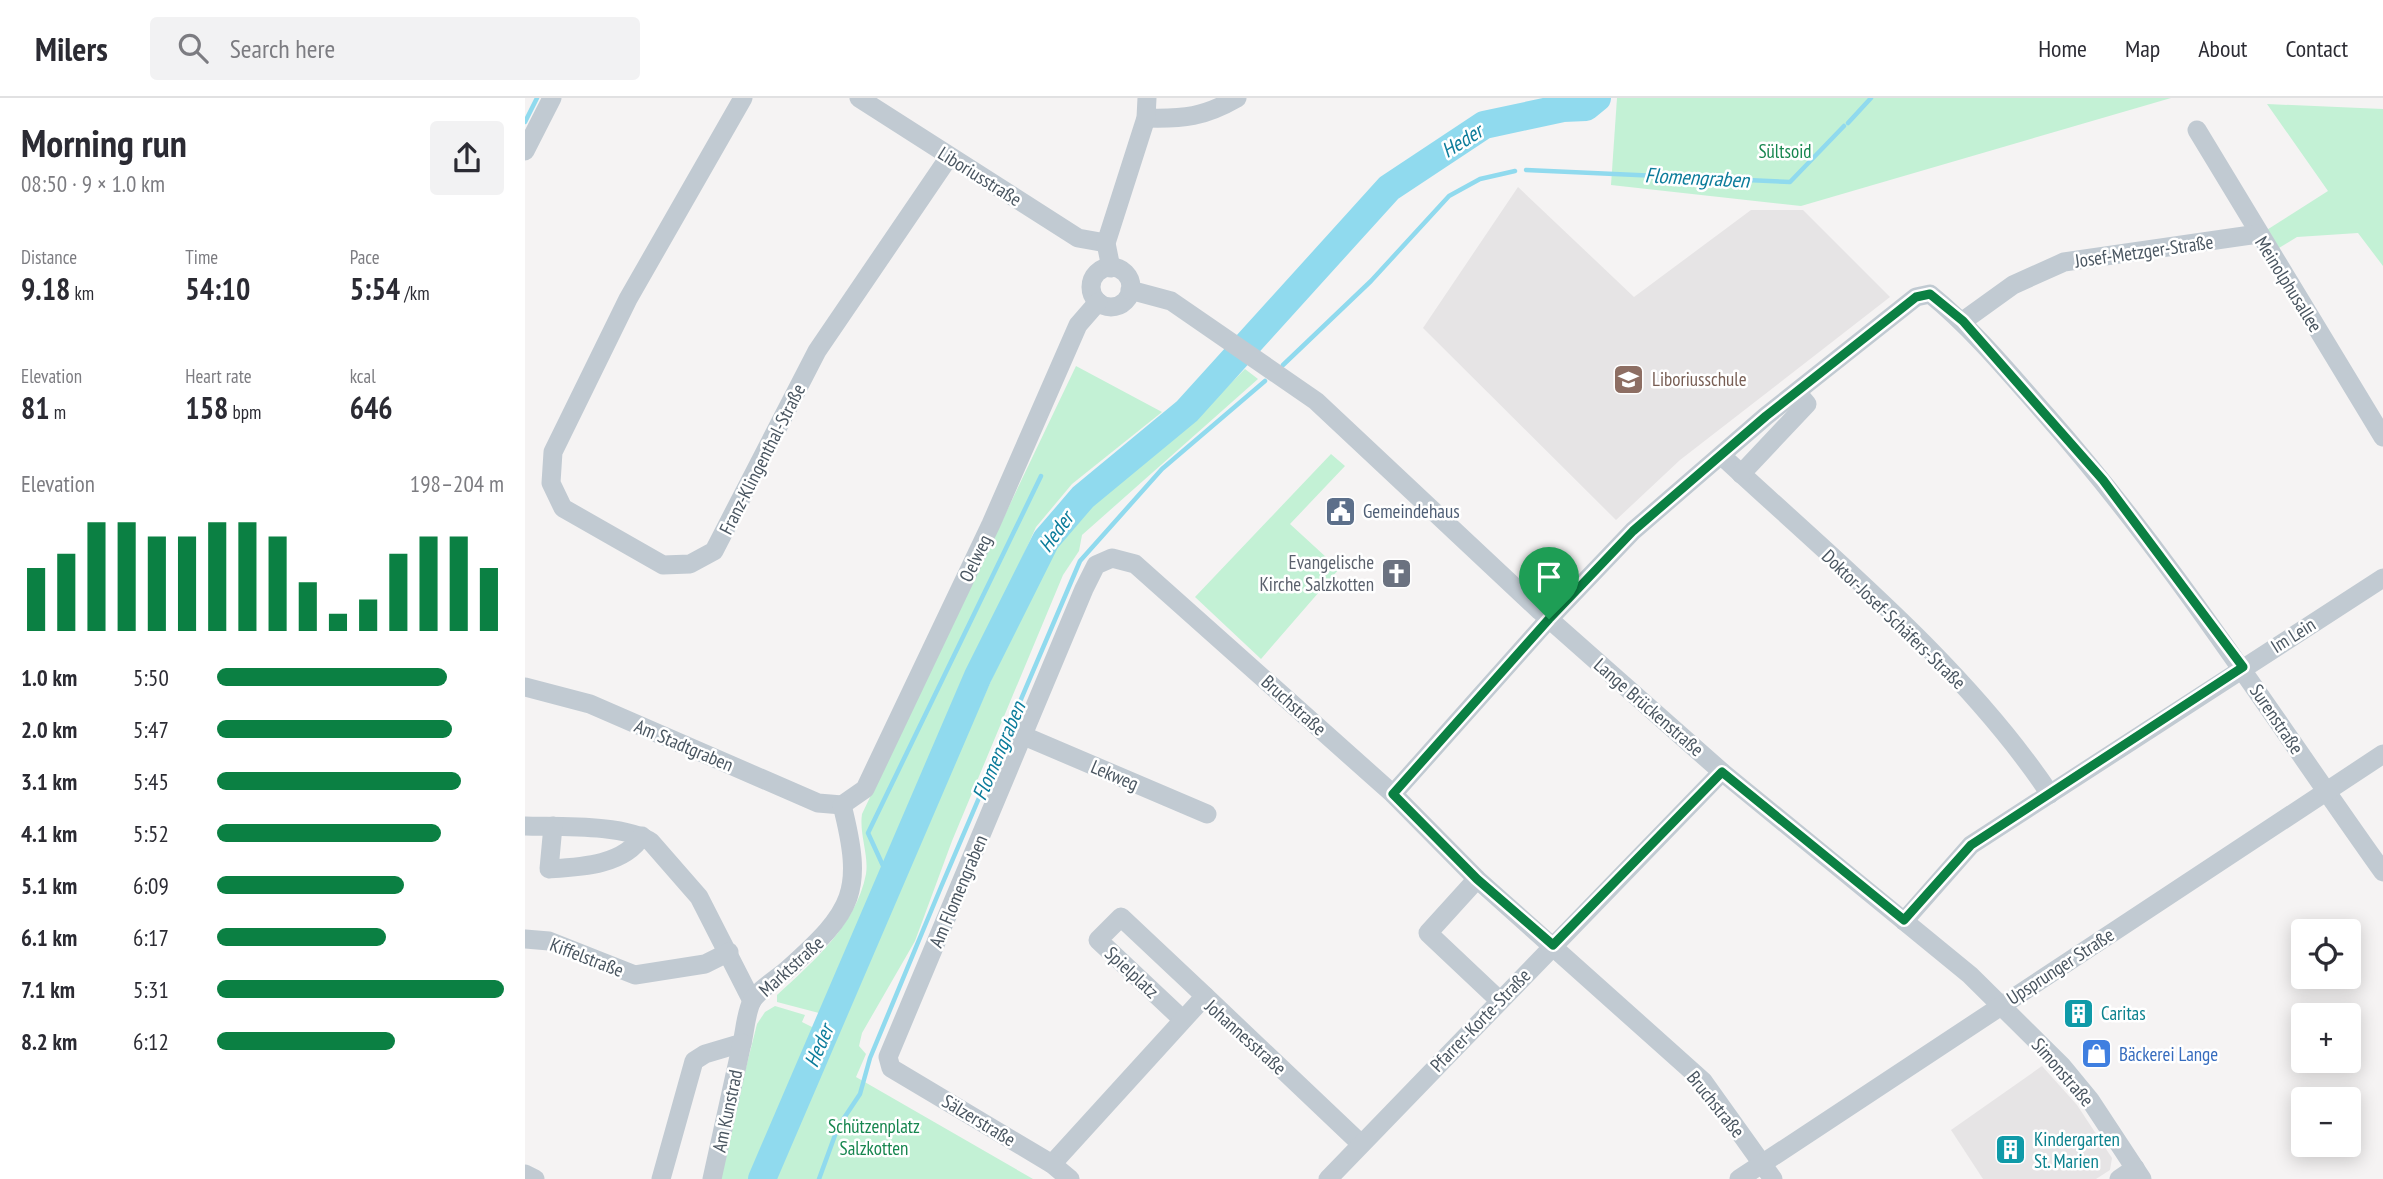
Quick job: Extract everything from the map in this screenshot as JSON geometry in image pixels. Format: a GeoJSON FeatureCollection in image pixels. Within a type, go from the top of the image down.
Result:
{"type":"FeatureCollection","features":[{"type":"Feature","properties":{"kind":"street"},"geometry":{"type":"LineString","coordinates":[[525,151],[552,98]]}},
{"type":"Feature","properties":{"kind":"street","name":"Franz-Klingenthal-Straße"},"geometry":{"type":"LineString","coordinates":[[743,98],[628,299],[553,453],[551,484],[563,508],[663,565],[690,564],[714,551],[817,351],[949,157]]}},
{"type":"Feature","properties":{"kind":"street","name":"Liboriusstraße"},"geometry":{"type":"LineString","coordinates":[[859,98],[1078,238],[1106,243]]}},
{"type":"Feature","properties":{"kind":"street"},"geometry":{"type":"LineString","coordinates":[[1111,268],[1106,243],[1146,118],[1147,98]]}},
{"type":"Feature","properties":{"kind":"street"},"geometry":{"type":"LineString","coordinates":[[1146,118],[1185,119],[1213,111],[1237,98]]}},
{"type":"Feature","properties":{"kind":"street","name":"Meinolphusallee"},"geometry":{"type":"LineString","coordinates":[[2197,130],[2257,234],[2383,437]]}},
{"type":"Feature","properties":{"kind":"street","name":"Josef-Metzger-Straße"},"geometry":{"type":"LineString","coordinates":[[1963,321],[2013,285],[2064,262],[2257,234]]}},
{"type":"Feature","properties":{"kind":"street"},"geometry":{"type":"LineString","coordinates":[[1111,268],[1126,275],[1130,290],[1126,300],[1117,306],[1106,307],[1098,302],[1092,293],[1093,280],[1101,271],[1111,268]]}},
{"type":"Feature","properties":{"kind":"street","name":"Lange Brückenstraße"},"geometry":{"type":"LineString","coordinates":[[1130,290],[1171,301],[1315,401],[1549,619],[1722,772],[1904,920],[2001,1004]]}},
{"type":"Feature","properties":{"kind":"street","name":"Surenstraße"},"geometry":{"type":"LineString","coordinates":[[1797,392],[1916,297],[1930,294],[1963,321],[2103,480],[2243,667],[2383,872]]}},
{"type":"Feature","properties":{"kind":"street","name":"Oelweg"},"geometry":{"type":"LineString","coordinates":[[842,805],[865,789],[991,524],[1078,326],[1098,302]]}},
{"type":"Feature","properties":{"kind":"street"},"geometry":{"type":"LineString","coordinates":[[1393,794],[1549,619],[1633,531],[1797,392],[1807,404],[1741,474]]}},
{"type":"Feature","properties":{"kind":"street","name":"Doktor-Josef-Schäfers-Straße"},"geometry":{"type":"LineString","coordinates":[[1722,456],[1942,662],[2016,743],[2050,794]]}},
{"type":"Feature","properties":{"kind":"street","name":"Bruchstraße"},"geometry":{"type":"LineString","coordinates":[[1096,565],[1112,558],[1135,564],[1393,794],[1477,879],[1703,1081],[1768,1172]]}},
{"type":"Feature","properties":{"kind":"street","name":"Am Flomengraben"},"geometry":{"type":"LineString","coordinates":[[888,1063],[1096,565]]}},
{"type":"Feature","properties":{"kind":"street","name":"Im Lein"},"geometry":{"type":"LineString","coordinates":[[1904,920],[1971,845],[2383,578]]}},
{"type":"Feature","properties":{"kind":"street","name":"Am Stadtgraben"},"geometry":{"type":"LineString","coordinates":[[525,687],[590,704],[818,803],[842,805]]}},
{"type":"Feature","properties":{"kind":"street","name":"Lekweg"},"geometry":{"type":"LineString","coordinates":[[1024,736],[1206,814]]}},
{"type":"Feature","properties":{"kind":"street","name":"Upsprunger Straße"},"geometry":{"type":"LineString","coordinates":[[1739,1179],[1768,1172],[2001,1004],[2383,754]]}},
{"type":"Feature","properties":{"kind":"street","name":"Pfarrer-Korte-Straße"},"geometry":{"type":"LineString","coordinates":[[1328,1179],[1722,772]]}},
{"type":"Feature","properties":{"kind":"street","name":"Marktstraße"},"geometry":{"type":"LineString","coordinates":[[742,1043],[752,1001],[826,934],[845,905],[853,878],[854,852],[842,805]]}},
{"type":"Feature","properties":{"kind":"street"},"geometry":{"type":"LineString","coordinates":[[525,826],[642,836],[678,871],[699,897],[752,1001]]}},
{"type":"Feature","properties":{"kind":"street"},"geometry":{"type":"LineString","coordinates":[[553,827],[549,869],[590,866],[633,850],[642,836]]}},
{"type":"Feature","properties":{"kind":"street"},"geometry":{"type":"LineString","coordinates":[[1477,879],[1428,933],[1499,1000]]}},
{"type":"Feature","properties":{"kind":"street","name":"Spielplatz"},"geometry":{"type":"LineString","coordinates":[[1182,1019],[1098,940],[1121,917],[1205,996]]}},
{"type":"Feature","properties":{"kind":"street","name":"Kiffelstraße"},"geometry":{"type":"LineString","coordinates":[[525,939],[549,941],[635,975],[705,964],[729,952]]}},
{"type":"Feature","properties":{"kind":"street","name":"Johannesstraße"},"geometry":{"type":"LineString","coordinates":[[1052,1164],[1205,996],[1361,1144]]}},
{"type":"Feature","properties":{"kind":"street","name":"Simonstraße"},"geometry":{"type":"LineString","coordinates":[[2001,1004],[2078,1086],[2132,1175]]}},
{"type":"Feature","properties":{"kind":"street"},"geometry":{"type":"LineString","coordinates":[[661,1179],[691,1067],[705,1054],[742,1043]]}},
{"type":"Feature","properties":{"kind":"street","name":"Am Kunstrad"},"geometry":{"type":"LineString","coordinates":[[712,1179],[742,1043]]}},
{"type":"Feature","properties":{"kind":"street","name":"Sälzerstraße"},"geometry":{"type":"LineString","coordinates":[[888,1063],[891,1068],[1052,1164],[1070,1179]]}},
{"type":"Feature","properties":{"kind":"street"},"geometry":{"type":"LineString","coordinates":[[525,1174],[535,1179]]}},
{"type":"Feature","properties":{"kind":"shaded area","name":"Liboriusschule"},"geometry":{"type":"Polygon","coordinates":[[[1518,187],[1634,297],[1751,210],[1803,210],[1890,297],[1680,460],[1616,520],[1423,328],[1518,187]]]}},
{"type":"Feature","properties":{"kind":"shaded area"},"geometry":{"type":"Polygon","coordinates":[[[2042,1066],[2077,1105],[2112,1158],[2110,1170],[2096,1179],[1983,1179],[1951,1130],[2042,1066]]]}},
{"type":"Feature","properties":{"kind":"green space","name":"Sültsoid"},"geometry":{"type":"Polygon","coordinates":[[[1617,98],[2171,98],[1801,206],[1611,185],[1617,98]]]}},
{"type":"Feature","properties":{"kind":"green space"},"geometry":{"type":"Polygon","coordinates":[[[2267,104],[2383,109],[2383,266],[2358,233],[2297,237],[2274,251],[2262,233],[2328,191],[2267,104]]]}},
{"type":"Feature","properties":{"kind":"green space"},"geometry":{"type":"Polygon","coordinates":[[[1076,366],[1162,412],[1072,484],[1036,527],[819,1013],[777,1002],[777,995],[831,941],[853,910],[866,874],[862,814],[1076,366]]]}},
{"type":"Feature","properties":{"kind":"green space","name":"Schützenplatz Salzkotten"},"geometry":{"type":"Polygon","coordinates":[[[1245,369],[1258,379],[1082,535],[1079,551],[1063,575],[952,841],[915,941],[862,1033],[859,1046],[866,1054],[856,1077],[1033,1179],[773,1179],[905,871],[1047,557],[1074,518],[1195,419],[1245,369]]]}},
{"type":"Feature","properties":{"kind":"green space"},"geometry":{"type":"Polygon","coordinates":[[[1331,454],[1345,466],[1290,524],[1339,569],[1261,659],[1195,597],[1331,454]]]}},
{"type":"Feature","properties":{"kind":"green space"},"geometry":{"type":"Polygon","coordinates":[[[775,1006],[805,1015],[802,1022],[814,1028],[751,1179],[718,1179],[757,1024],[765,1012],[775,1006]]]}},
{"type":"Feature","properties":{"kind":"waterway"},"geometry":{"type":"LineString","coordinates":[[525,122],[537,98]]}},
{"type":"Feature","properties":{"kind":"waterway","name":"Heder"},"geometry":{"type":"LineString","coordinates":[[762,1179],[978,676],[1046,540],[1083,497],[1187,411],[1389,188],[1484,125],[1563,108],[1586,107],[1597,98]]}},
{"type":"Feature","properties":{"kind":"waterway","name":"Flomengraben"},"geometry":{"type":"LineString","coordinates":[[1848,123],[1871,98]]}},
{"type":"Feature","properties":{"kind":"waterway","name":"Flomengraben"},"geometry":{"type":"LineString","coordinates":[[1526,170],[1790,182],[1844,126]]}},
{"type":"Feature","properties":{"kind":"waterway","name":"Flomengraben"},"geometry":{"type":"LineString","coordinates":[[1283,365],[1371,281],[1449,196],[1480,179],[1515,171]]}},
{"type":"Feature","properties":{"kind":"waterway","name":"Flomengraben"},"geometry":{"type":"LineString","coordinates":[[819,1179],[838,1127],[860,1094],[870,1058],[1080,561],[1162,469],[1265,381]]}},
{"type":"Feature","properties":{"kind":"waterway"},"geometry":{"type":"LineString","coordinates":[[890,881],[868,833],[1041,476]]}},
{"type":"Feature","properties":{"kind":"place","name":"Liboriusschule"},"geometry":{"type":"Point","coordinates":[1629,379]}},
{"type":"Feature","properties":{"kind":"place","name":"Gemeindehaus"},"geometry":{"type":"Point","coordinates":[1340,511]}},
{"type":"Feature","properties":{"kind":"place","name":"Evangelische Kirche Salzkotten"},"geometry":{"type":"Point","coordinates":[1397,573]}},
{"type":"Feature","properties":{"kind":"place","name":"Caritas"},"geometry":{"type":"Point","coordinates":[2078,1013]}},
{"type":"Feature","properties":{"kind":"place","name":"Bäckerei Lange"},"geometry":{"type":"Point","coordinates":[2096,1054]}},
{"type":"Feature","properties":{"kind":"place","name":"Kindergarten St. Marien"},"geometry":{"type":"Point","coordinates":[2011,1150]}},
{"type":"Feature","properties":{"kind":"route"},"geometry":{"type":"LineString","coordinates":[[1930,294],[1963,321],[2103,480],[2243,667],[1971,845],[1904,920],[1722,772],[1553,945],[1477,879],[1393,794],[1549,619],[1633,531],[1667,500],[1766,416],[1916,297],[1930,294]]}}]}
